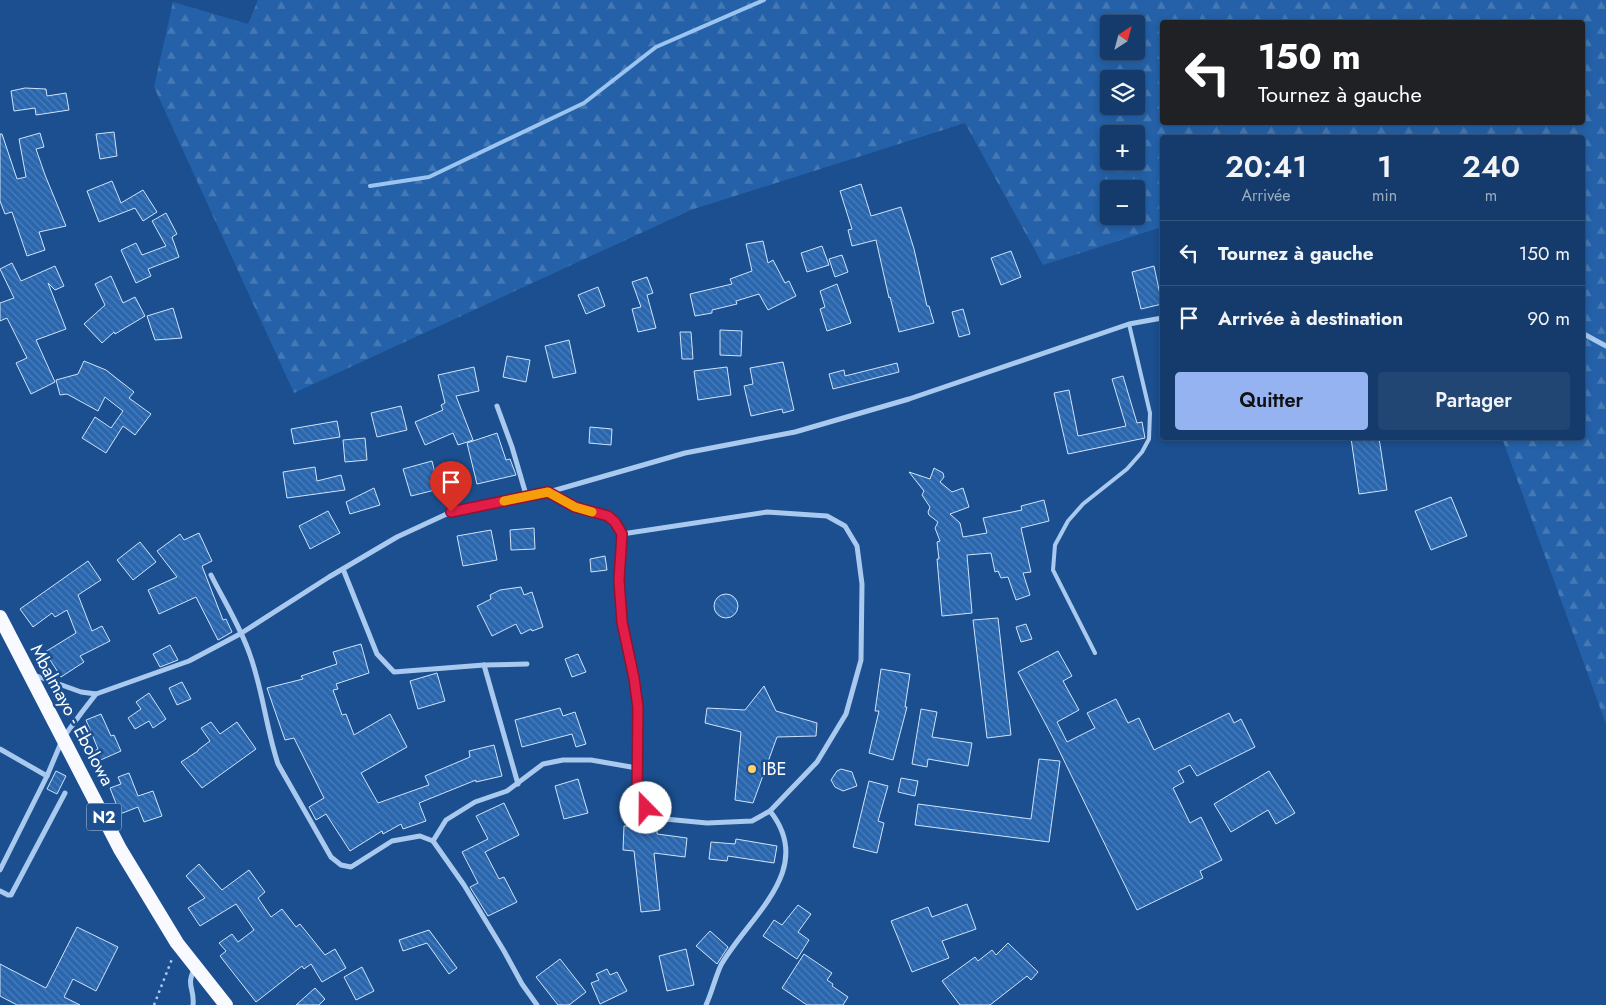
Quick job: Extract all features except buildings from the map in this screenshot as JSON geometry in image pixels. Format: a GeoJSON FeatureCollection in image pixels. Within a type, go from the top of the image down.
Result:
{"type":"FeatureCollection","features":[{"type":"Feature","properties":{"kind":"highway","name":"Mbalmayo - Ebolowa"},"geometry":{"type":"LineString","coordinates":[[0,617],[120,849],[177,943],[226,1005]]}},
{"type":"Feature","properties":{"kind":"street"},"geometry":{"type":"LineString","coordinates":[[29,674],[81,692],[96,694],[189,662],[240,634],[397,537],[451,512],[527,498],[685,453],[795,432],[909,398],[1129,324],[1160,318]]}},
{"type":"Feature","properties":{"kind":"street"},"geometry":{"type":"LineString","coordinates":[[1585,335],[1606,346]]}},
{"type":"Feature","properties":{"kind":"street"},"geometry":{"type":"LineString","coordinates":[[497,406],[512,447],[527,498]]}},
{"type":"Feature","properties":{"kind":"street"},"geometry":{"type":"LineString","coordinates":[[548,492],[575,507],[608,516],[615,522],[622,534],[619,580],[622,622],[634,678],[638,708],[637,797],[646,808],[665,818],[707,823],[752,821],[770,811],[817,762],[846,714],[861,660],[862,584],[857,546],[845,526],[828,516],[767,512],[622,534]]}},
{"type":"Feature","properties":{"kind":"street"},"geometry":{"type":"LineString","coordinates":[[343,569],[377,654],[394,672],[484,665],[527,664]]}},
{"type":"Feature","properties":{"kind":"street"},"geometry":{"type":"LineString","coordinates":[[211,575],[250,653],[278,764],[331,857],[341,865],[351,867],[392,841],[420,836],[433,841],[464,885],[522,984],[537,1005]]}},
{"type":"Feature","properties":{"kind":"street"},"geometry":{"type":"LineString","coordinates":[[484,665],[518,784]]}},
{"type":"Feature","properties":{"kind":"street"},"geometry":{"type":"LineString","coordinates":[[0,870],[47,776],[63,738],[96,694]]}},
{"type":"Feature","properties":{"kind":"street"},"geometry":{"type":"LineString","coordinates":[[0,749],[47,776]]}},
{"type":"Feature","properties":{"kind":"street"},"geometry":{"type":"LineString","coordinates":[[433,841],[446,820],[475,802],[507,792],[543,764],[563,760],[590,760],[637,768]]}},
{"type":"Feature","properties":{"kind":"street"},"geometry":{"type":"LineString","coordinates":[[0,891],[10,895],[65,794]]}},
{"type":"Feature","properties":{"kind":"street"},"geometry":{"type":"LineString","coordinates":[[706,1005],[721,966],[775,891],[786,864],[785,843],[778,822],[770,811]]}},
{"type":"Feature","properties":{"kind":"street"},"geometry":{"type":"LineString","coordinates":[[193,1005],[194,1000],[189,984],[190,976],[195,968]]}},
{"type":"Feature","properties":{"kind":"lane"},"geometry":{"type":"LineString","coordinates":[[1095,653],[1053,570],[1055,545],[1068,521],[1083,504],[1127,469],[1142,452],[1148,439],[1150,413],[1129,324]]}},
{"type":"Feature","properties":{"kind":"path"},"geometry":{"type":"LineString","coordinates":[[154,1005],[166,978],[177,943]]}},
{"type":"Feature","properties":{"kind":"green space"},"geometry":{"type":"Polygon","coordinates":[[[258,0],[1606,0],[1606,724],[1503,440],[1585,440],[1585,135],[1160,135],[1160,228],[1043,265],[965,123],[691,210],[294,393],[154,87],[173,2],[248,24],[258,0]]]}},
{"type":"Feature","properties":{"kind":"waterway"},"geometry":{"type":"LineString","coordinates":[[370,186],[429,177],[584,103],[656,47],[764,0]]}},
{"type":"Feature","properties":{"kind":"slow traffic"},"geometry":{"type":"LineString","coordinates":[[504,501],[548,492],[563,502],[592,512]]}},
{"type":"Feature","properties":{"kind":"place","name":"IBE"},"geometry":{"type":"Point","coordinates":[752,769]}},
{"type":"Feature","properties":{"kind":"route"},"geometry":{"type":"LineString","coordinates":[[451,512],[527,498],[548,492],[563,502],[608,516],[615,522],[622,534],[619,580],[622,622],[634,678],[638,708],[637,797],[646,808]]}}]}
